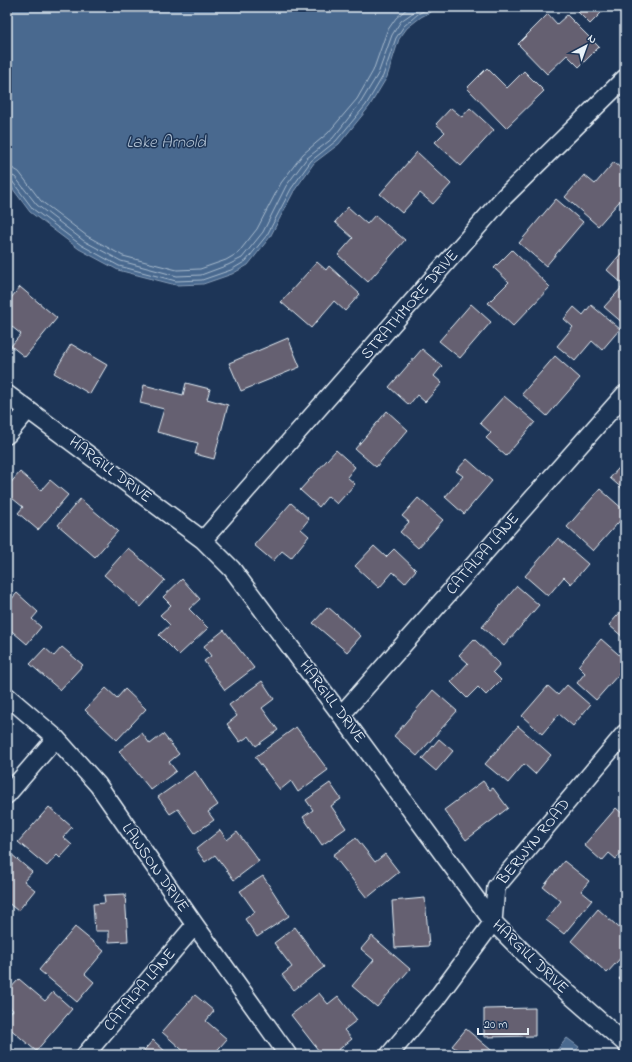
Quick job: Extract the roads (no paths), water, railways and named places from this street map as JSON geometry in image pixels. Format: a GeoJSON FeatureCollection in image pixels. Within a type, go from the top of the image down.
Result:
{"type":"FeatureCollection","features":[{"type":"Feature","properties":{"kind":"street","name":"STRATHMORE DRIVE"},"geometry":{"type":"LineString","coordinates":[[203,540],[504,197],[625,78]]}},
{"type":"Feature","properties":{"kind":"street","name":"HARGILL DRIVE"},"geometry":{"type":"LineString","coordinates":[[7,394],[203,540],[232,569],[493,922],[537,966],[625,1042]]}},
{"type":"Feature","properties":{"kind":"street","name":"CATALPA LANE"},"geometry":{"type":"LineString","coordinates":[[341,715],[625,394]]}},
{"type":"Feature","properties":{"kind":"street"},"geometry":{"type":"LineString","coordinates":[[7,435],[28,410]]}},
{"type":"Feature","properties":{"kind":"street","name":"LAWSON DRIVE"},"geometry":{"type":"LineString","coordinates":[[7,696],[56,738],[98,785],[195,925],[288,1055]]}},
{"type":"Feature","properties":{"kind":"street","name":"BERWYN ROAD"},"geometry":{"type":"LineString","coordinates":[[493,922],[496,887],[625,733]]}},
{"type":"Feature","properties":{"kind":"street"},"geometry":{"type":"LineString","coordinates":[[7,796],[56,738]]}},
{"type":"Feature","properties":{"kind":"street"},"geometry":{"type":"LineString","coordinates":[[389,1055],[436,999],[493,922]]}},
{"type":"Feature","properties":{"kind":"street","name":"CATALPA LANE"},"geometry":{"type":"LineString","coordinates":[[85,1055],[195,925]]}},
{"type":"Feature","properties":{"kind":"water","name":"Lake Arnold"},"geometry":{"type":"Polygon","coordinates":[[[7,7],[440,7],[421,17],[407,28],[399,39],[387,77],[369,107],[339,144],[314,163],[294,191],[270,237],[248,265],[232,274],[203,284],[176,285],[118,270],[79,249],[30,212],[7,181],[7,7]]]}},
{"type":"Feature","properties":{"kind":"water"},"geometry":{"type":"Polygon","coordinates":[[[567,1038],[579,1047],[572,1055],[553,1055],[567,1038]]]}}]}
